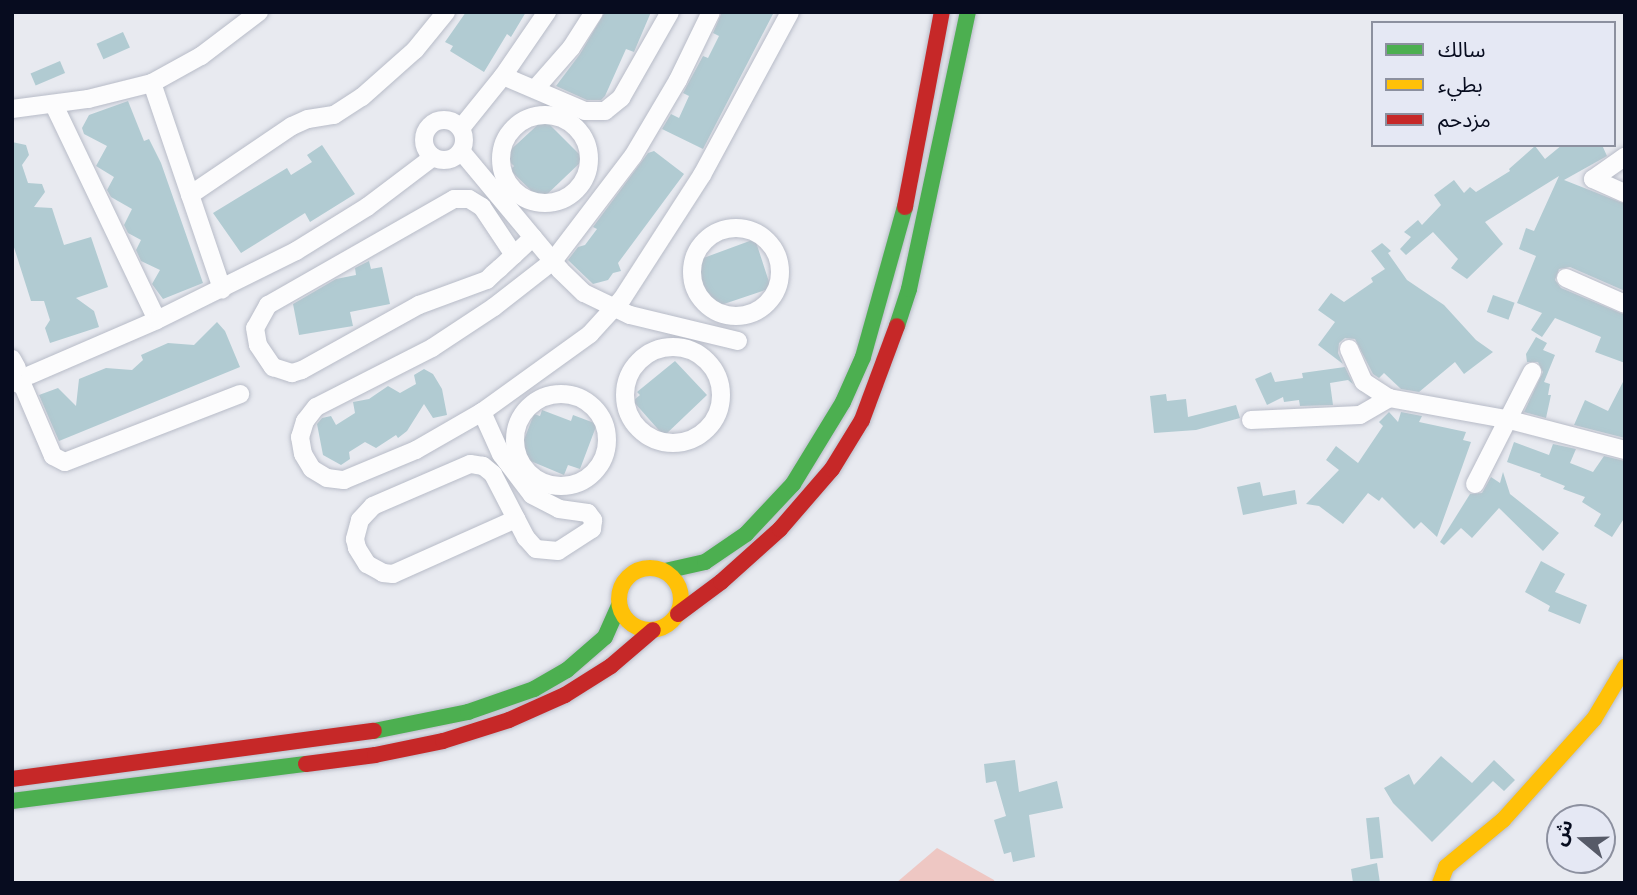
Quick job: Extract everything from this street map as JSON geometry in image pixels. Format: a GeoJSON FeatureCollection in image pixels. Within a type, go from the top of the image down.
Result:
{"type":"FeatureCollection","features":[{"type":"Feature","properties":{"kind":"main road"},"geometry":{"type":"LineString","coordinates":[[12,779],[366,733],[468,712],[534,689],[567,670],[605,637],[619,605],[620,591],[630,574],[649,567],[665,571],[705,562],[746,534],[793,484],[843,402],[867,345],[900,233],[942,12]]}},
{"type":"Feature","properties":{"kind":"main road"},"geometry":{"type":"LineString","coordinates":[[12,801],[375,755],[443,741],[509,720],[565,695],[611,666],[653,630],[671,622],[741,565],[798,509],[832,469],[862,420],[884,368],[909,289],[968,12]]}},
{"type":"Feature","properties":{"kind":"main road"},"geometry":{"type":"LineString","coordinates":[[665,571],[679,585],[681,605],[678,614]]}},
{"type":"Feature","properties":{"kind":"main road"},"geometry":{"type":"LineString","coordinates":[[619,605],[631,624],[653,630]]}},
{"type":"Feature","properties":{"kind":"main road"},"geometry":{"type":"LineString","coordinates":[[1440,883],[1446,867],[1503,820],[1594,719],[1625,667]]}},
{"type":"Feature","properties":{"kind":"street"},"geometry":{"type":"LineString","coordinates":[[12,109],[54,105],[152,83],[201,56],[259,12]]}},
{"type":"Feature","properties":{"kind":"street"},"geometry":{"type":"LineString","coordinates":[[190,195],[292,126],[308,119],[334,115],[362,97],[415,50],[446,12]]}},
{"type":"Feature","properties":{"kind":"street"},"geometry":{"type":"LineString","coordinates":[[461,128],[503,76],[547,12]]}},
{"type":"Feature","properties":{"kind":"street"},"geometry":{"type":"LineString","coordinates":[[535,89],[571,48],[594,12]]}},
{"type":"Feature","properties":{"kind":"street"},"geometry":{"type":"LineString","coordinates":[[503,76],[592,113],[611,108],[621,98],[670,12]]}},
{"type":"Feature","properties":{"kind":"street"},"geometry":{"type":"LineString","coordinates":[[711,12],[678,80],[633,156],[553,261],[494,307],[432,348],[316,407],[302,428],[301,446],[312,469],[327,478],[344,480],[416,450],[482,412],[577,345],[614,309],[702,174],[790,12]]}},
{"type":"Feature","properties":{"kind":"street"},"geometry":{"type":"LineString","coordinates":[[152,83],[222,289]]}},
{"type":"Feature","properties":{"kind":"street"},"geometry":{"type":"LineString","coordinates":[[54,105],[157,320]]}},
{"type":"Feature","properties":{"kind":"street"},"geometry":{"type":"LineString","coordinates":[[538,116],[554,116],[569,122],[581,133],[589,156],[587,172],[580,186],[568,197],[552,203],[537,202],[504,190],[502,155],[506,139],[523,121],[538,116]]}},
{"type":"Feature","properties":{"kind":"street"},"geometry":{"type":"LineString","coordinates":[[449,120],[461,128],[464,136],[461,151],[448,160],[433,156],[427,151],[424,136],[433,122],[449,120]]}},
{"type":"Feature","properties":{"kind":"street"},"geometry":{"type":"LineString","coordinates":[[461,151],[504,190],[533,237],[584,293],[614,309],[734,340]]}},
{"type":"Feature","properties":{"kind":"street"},"geometry":{"type":"LineString","coordinates":[[240,394],[65,462],[56,459],[50,452],[18,374],[157,320],[222,289],[332,230],[433,156]]}},
{"type":"Feature","properties":{"kind":"street"},"geometry":{"type":"LineString","coordinates":[[1625,157],[1593,179],[1625,193]]}},
{"type":"Feature","properties":{"kind":"street"},"geometry":{"type":"LineString","coordinates":[[514,255],[482,207],[469,199],[454,199],[268,305],[261,311],[255,328],[258,345],[273,367],[292,373],[302,370],[419,305],[440,295],[479,284],[514,255],[533,237]]}},
{"type":"Feature","properties":{"kind":"street"},"geometry":{"type":"LineString","coordinates":[[738,229],[755,233],[768,242],[776,256],[779,273],[776,289],[767,303],[753,312],[737,316],[721,313],[707,305],[696,292],[692,276],[694,259],[702,245],[722,231],[738,229]]}},
{"type":"Feature","properties":{"kind":"street"},"geometry":{"type":"LineString","coordinates":[[1566,278],[1625,304]]}},
{"type":"Feature","properties":{"kind":"street"},"geometry":{"type":"LineString","coordinates":[[708,362],[734,340],[737,316]]}},
{"type":"Feature","properties":{"kind":"street"},"geometry":{"type":"LineString","coordinates":[[667,348],[685,349],[708,362],[720,386],[720,404],[707,428],[692,439],[675,443],[649,436],[635,424],[627,408],[628,381],[636,365],[650,353],[667,348]]}},
{"type":"Feature","properties":{"kind":"street"},"geometry":{"type":"LineString","coordinates":[[1349,349],[1363,382],[1389,398],[1506,419],[1625,450]]}},
{"type":"Feature","properties":{"kind":"street"},"geometry":{"type":"LineString","coordinates":[[1475,484],[1532,372]]}},
{"type":"Feature","properties":{"kind":"street"},"geometry":{"type":"LineString","coordinates":[[562,394],[579,398],[593,407],[603,421],[607,438],[604,455],[596,470],[574,484],[557,486],[540,481],[527,470],[518,455],[516,438],[520,421],[530,407],[545,398],[562,394]]}},
{"type":"Feature","properties":{"kind":"street"},"geometry":{"type":"LineString","coordinates":[[1251,420],[1360,415],[1389,398]]}},
{"type":"Feature","properties":{"kind":"street"},"geometry":{"type":"LineString","coordinates":[[603,421],[627,408]]}},
{"type":"Feature","properties":{"kind":"street"},"geometry":{"type":"LineString","coordinates":[[482,412],[501,454],[533,495],[559,509],[588,513],[593,525],[587,534],[550,552],[530,544],[493,474],[483,466],[470,464],[373,506],[360,520],[355,538],[361,557],[367,564],[383,573],[393,574],[516,519]]}},
{"type":"Feature","properties":{"kind":"shaded area"},"geometry":{"type":"Polygon","coordinates":[[[937,848],[994,880],[995,883],[896,883],[937,848]]]}},
{"type":"Feature","properties":{"kind":"building"},"geometry":{"type":"Polygon","coordinates":[[[466,12],[526,12],[511,37],[507,34],[484,72],[450,51],[453,46],[445,42],[466,12]]]}},
{"type":"Feature","properties":{"kind":"building"},"geometry":{"type":"Polygon","coordinates":[[[605,12],[651,12],[634,52],[626,49],[605,96],[601,100],[587,100],[556,86],[580,54],[605,12]]]}},
{"type":"Feature","properties":{"kind":"building"},"geometry":{"type":"Polygon","coordinates":[[[722,12],[774,12],[703,149],[662,129],[671,114],[679,118],[689,96],[683,93],[703,56],[708,58],[719,36],[713,33],[722,12]]]}},
{"type":"Feature","properties":{"kind":"building"},"geometry":{"type":"Polygon","coordinates":[[[123,32],[130,48],[103,59],[97,44],[123,32]]]}},
{"type":"Feature","properties":{"kind":"building"},"geometry":{"type":"Polygon","coordinates":[[[60,61],[65,73],[36,85],[31,74],[60,61]]]}},
{"type":"Feature","properties":{"kind":"building"},"geometry":{"type":"Polygon","coordinates":[[[128,101],[144,141],[149,139],[161,163],[203,283],[163,299],[152,284],[160,270],[141,261],[136,250],[141,240],[128,233],[124,225],[132,209],[111,197],[107,190],[114,177],[96,166],[107,146],[84,134],[82,128],[89,115],[128,101]]]}},
{"type":"Feature","properties":{"kind":"building"},"geometry":{"type":"Polygon","coordinates":[[[544,119],[584,159],[541,200],[510,170],[514,166],[504,156],[544,119]]]}},
{"type":"Feature","properties":{"kind":"building"},"geometry":{"type":"Polygon","coordinates":[[[12,142],[26,145],[29,155],[22,165],[28,183],[42,184],[45,192],[34,207],[52,208],[64,245],[91,237],[108,287],[76,298],[94,311],[99,327],[50,343],[45,328],[50,320],[44,301],[31,301],[12,241],[12,142]]]}},
{"type":"Feature","properties":{"kind":"building"},"geometry":{"type":"Polygon","coordinates":[[[322,145],[355,194],[310,222],[305,213],[241,253],[213,213],[287,168],[291,175],[312,162],[307,155],[322,145]]]}},
{"type":"Feature","properties":{"kind":"building"},"geometry":{"type":"Polygon","coordinates":[[[1534,147],[1545,159],[1560,147],[1603,147],[1607,156],[1564,180],[1625,204],[1625,291],[1570,267],[1559,269],[1555,280],[1561,288],[1625,315],[1625,363],[1595,352],[1601,337],[1555,318],[1542,337],[1531,330],[1542,313],[1517,303],[1536,256],[1519,249],[1526,228],[1534,231],[1559,176],[1485,222],[1503,244],[1467,279],[1451,268],[1458,259],[1433,232],[1406,255],[1400,249],[1411,237],[1404,232],[1418,220],[1422,225],[1441,205],[1434,195],[1454,180],[1464,193],[1470,187],[1476,192],[1510,171],[1509,169],[1534,147]]]}},
{"type":"Feature","properties":{"kind":"building"},"geometry":{"type":"Polygon","coordinates":[[[654,151],[684,174],[618,263],[621,271],[613,273],[608,280],[593,284],[568,260],[578,247],[585,245],[597,229],[593,227],[648,153],[654,151]]]}},
{"type":"Feature","properties":{"kind":"building"},"geometry":{"type":"Polygon","coordinates":[[[755,239],[771,288],[715,307],[713,300],[708,301],[702,286],[697,271],[701,270],[698,260],[755,239]]]}},
{"type":"Feature","properties":{"kind":"building"},"geometry":{"type":"Polygon","coordinates":[[[1382,243],[1391,251],[1388,253],[1407,280],[1444,305],[1476,340],[1493,352],[1464,374],[1455,362],[1419,392],[1401,389],[1384,373],[1379,378],[1373,374],[1355,339],[1345,338],[1339,343],[1338,353],[1343,364],[1318,345],[1335,322],[1318,310],[1331,293],[1344,302],[1373,282],[1371,278],[1385,269],[1371,251],[1382,243]]]}},
{"type":"Feature","properties":{"kind":"building"},"geometry":{"type":"Polygon","coordinates":[[[369,261],[371,269],[382,267],[390,304],[350,312],[353,326],[299,335],[293,304],[336,279],[356,275],[355,268],[369,261]]]}},
{"type":"Feature","properties":{"kind":"building"},"geometry":{"type":"Polygon","coordinates":[[[1493,295],[1515,303],[1508,320],[1487,312],[1493,295]]]}},
{"type":"Feature","properties":{"kind":"building"},"geometry":{"type":"Polygon","coordinates":[[[217,322],[225,331],[240,367],[59,441],[39,395],[58,388],[76,406],[79,379],[106,368],[132,370],[143,360],[141,355],[168,343],[194,345],[217,322]]]}},
{"type":"Feature","properties":{"kind":"building"},"geometry":{"type":"Polygon","coordinates":[[[1536,337],[1547,343],[1543,350],[1555,355],[1544,382],[1550,384],[1548,395],[1551,395],[1546,418],[1524,412],[1543,372],[1538,362],[1527,362],[1526,354],[1536,337]]]}},
{"type":"Feature","properties":{"kind":"building"},"geometry":{"type":"Polygon","coordinates":[[[675,361],[707,395],[664,436],[633,401],[640,395],[637,392],[675,361]]]}},
{"type":"Feature","properties":{"kind":"building"},"geometry":{"type":"Polygon","coordinates":[[[1345,367],[1353,384],[1348,380],[1330,383],[1333,405],[1300,406],[1299,400],[1284,402],[1283,397],[1267,405],[1255,379],[1271,372],[1275,382],[1303,378],[1302,373],[1345,367]]]}},
{"type":"Feature","properties":{"kind":"building"},"geometry":{"type":"Polygon","coordinates":[[[424,369],[433,374],[442,389],[447,415],[433,418],[424,404],[407,431],[398,438],[396,435],[376,448],[365,442],[349,452],[350,459],[341,465],[323,455],[317,424],[322,418],[331,416],[336,425],[355,413],[353,402],[369,399],[388,386],[400,393],[416,384],[414,375],[424,369]]]}},
{"type":"Feature","properties":{"kind":"building"},"geometry":{"type":"Polygon","coordinates":[[[1625,378],[1625,438],[1574,425],[1585,400],[1608,411],[1625,378]]]}},
{"type":"Feature","properties":{"kind":"building"},"geometry":{"type":"Polygon","coordinates":[[[1166,394],[1167,401],[1186,399],[1188,417],[1236,405],[1240,418],[1196,430],[1154,433],[1150,396],[1166,394]]]}},
{"type":"Feature","properties":{"kind":"building"},"geometry":{"type":"Polygon","coordinates":[[[542,410],[571,421],[573,415],[597,424],[580,469],[568,465],[564,475],[521,457],[525,446],[522,445],[534,414],[540,416],[542,410]]]}},
{"type":"Feature","properties":{"kind":"building"},"geometry":{"type":"Polygon","coordinates":[[[1389,412],[1398,422],[1401,412],[1422,416],[1419,422],[1466,432],[1463,440],[1471,442],[1437,537],[1421,522],[1414,529],[1382,497],[1379,501],[1368,493],[1343,524],[1319,506],[1306,504],[1339,470],[1326,460],[1336,446],[1358,463],[1383,426],[1379,422],[1389,412]]]}},
{"type":"Feature","properties":{"kind":"building"},"geometry":{"type":"Polygon","coordinates":[[[1514,442],[1549,455],[1553,444],[1576,449],[1570,463],[1593,472],[1604,456],[1625,461],[1625,517],[1612,537],[1594,526],[1601,514],[1582,502],[1585,497],[1563,489],[1565,486],[1540,476],[1541,474],[1507,462],[1514,442]]]}},
{"type":"Feature","properties":{"kind":"building"},"geometry":{"type":"Polygon","coordinates":[[[1503,472],[1510,494],[1559,533],[1543,551],[1499,508],[1472,538],[1461,528],[1444,545],[1440,542],[1470,494],[1482,493],[1491,477],[1500,483],[1503,472]]]}},
{"type":"Feature","properties":{"kind":"building"},"geometry":{"type":"Polygon","coordinates":[[[1260,482],[1263,496],[1295,490],[1297,504],[1243,515],[1237,487],[1260,482]]]}},
{"type":"Feature","properties":{"kind":"building"},"geometry":{"type":"Polygon","coordinates":[[[1541,561],[1565,574],[1555,592],[1587,605],[1580,624],[1548,611],[1550,606],[1525,592],[1541,561]]]}},
{"type":"Feature","properties":{"kind":"building"},"geometry":{"type":"Polygon","coordinates":[[[1441,756],[1472,783],[1494,760],[1515,780],[1504,791],[1493,781],[1432,842],[1393,803],[1384,788],[1409,774],[1414,785],[1441,756]]]}},
{"type":"Feature","properties":{"kind":"building"},"geometry":{"type":"Polygon","coordinates":[[[1015,760],[1019,792],[1057,781],[1063,808],[1029,815],[1035,857],[1013,862],[1011,852],[1004,854],[994,820],[1006,816],[996,781],[986,783],[984,764],[1015,760]]]}},
{"type":"Feature","properties":{"kind":"building"},"geometry":{"type":"Polygon","coordinates":[[[1379,817],[1383,858],[1370,859],[1366,818],[1379,817]]]}},
{"type":"Feature","properties":{"kind":"building"},"geometry":{"type":"Polygon","coordinates":[[[1377,863],[1380,883],[1353,883],[1351,869],[1377,863]]]}},
{"type":"Feature","properties":{"kind":"traffic: fast"},"geometry":{"type":"LineString","coordinates":[[897,326],[909,289],[968,12]]}},
{"type":"Feature","properties":{"kind":"traffic: fast"},"geometry":{"type":"LineString","coordinates":[[665,571],[705,562],[746,534],[793,484],[843,402],[863,357],[905,207]]}},
{"type":"Feature","properties":{"kind":"traffic: fast"},"geometry":{"type":"LineString","coordinates":[[374,731],[468,712],[534,689],[567,670],[605,637],[619,605]]}},
{"type":"Feature","properties":{"kind":"traffic: fast"},"geometry":{"type":"LineString","coordinates":[[12,801],[306,764]]}},
{"type":"Feature","properties":{"kind":"traffic: slow"},"geometry":{"type":"LineString","coordinates":[[644,568],[656,568],[672,577],[679,587],[681,599],[679,611],[672,621],[656,630],[644,630],[633,625],[624,616],[619,605],[619,593],[624,582],[633,573],[644,568]]}},
{"type":"Feature","properties":{"kind":"traffic: slow"},"geometry":{"type":"LineString","coordinates":[[1440,883],[1446,867],[1503,820],[1594,719],[1625,667]]}},
{"type":"Feature","properties":{"kind":"traffic: jam"},"geometry":{"type":"LineString","coordinates":[[905,207],[942,12]]}},
{"type":"Feature","properties":{"kind":"traffic: jam"},"geometry":{"type":"LineString","coordinates":[[678,614],[721,582],[780,529],[832,469],[862,420],[897,326]]}},
{"type":"Feature","properties":{"kind":"traffic: jam"},"geometry":{"type":"LineString","coordinates":[[306,764],[375,755],[443,741],[509,720],[565,695],[611,666],[653,630]]}},
{"type":"Feature","properties":{"kind":"traffic: jam"},"geometry":{"type":"LineString","coordinates":[[12,779],[374,731]]}}]}
